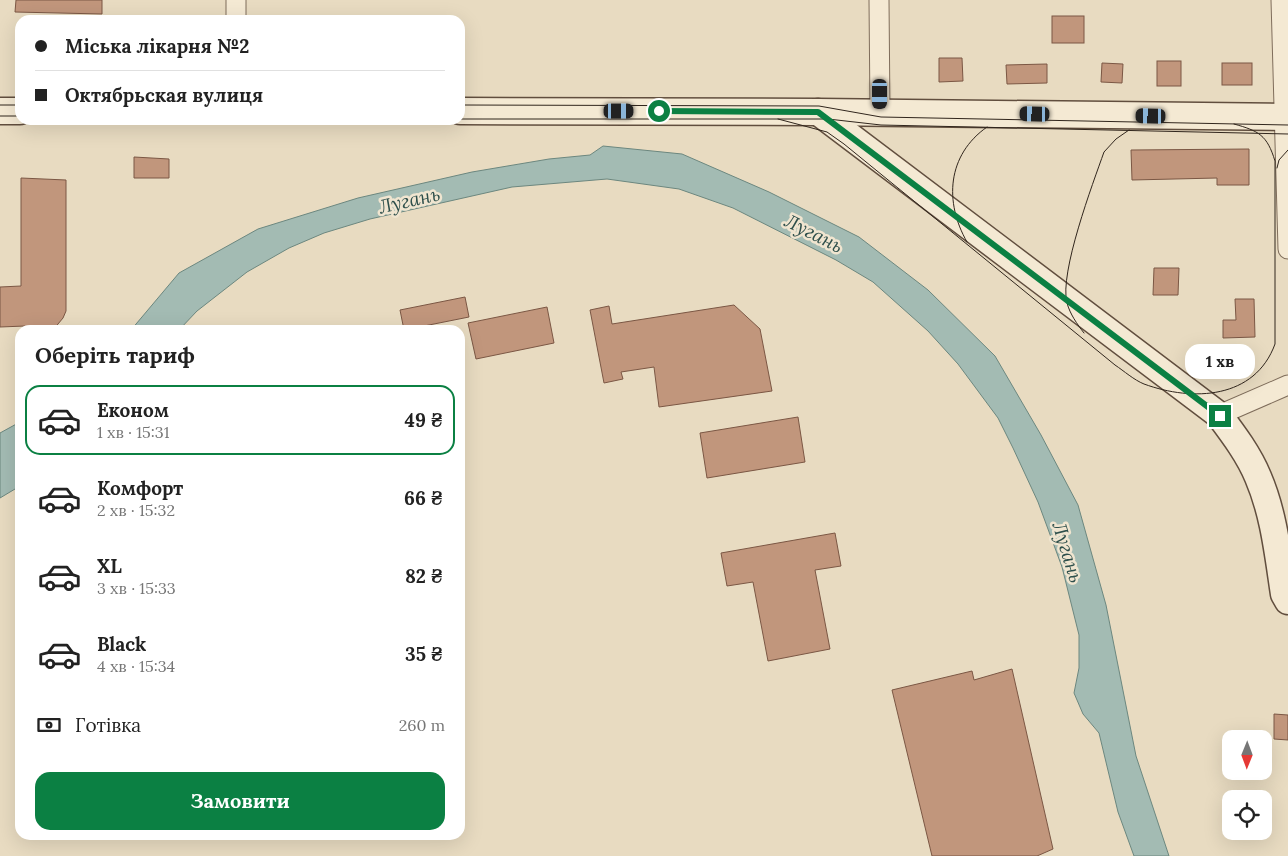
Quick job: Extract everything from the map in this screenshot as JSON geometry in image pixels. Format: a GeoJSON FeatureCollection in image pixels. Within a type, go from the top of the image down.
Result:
{"type":"FeatureCollection","features":[{"type":"Feature","properties":{"kind":"street"},"geometry":{"type":"LineString","coordinates":[[236,0],[236,15]]}},
{"type":"Feature","properties":{"kind":"street"},"geometry":{"type":"LineString","coordinates":[[879,0],[880,112]]}},
{"type":"Feature","properties":{"kind":"street"},"geometry":{"type":"LineString","coordinates":[[1281,0],[1287,117],[1288,249]]}},
{"type":"Feature","properties":{"kind":"street"},"geometry":{"type":"LineString","coordinates":[[0,110],[15,110]]}},
{"type":"Feature","properties":{"kind":"street"},"geometry":{"type":"LineString","coordinates":[[465,111],[880,112],[1287,117]]}},
{"type":"Feature","properties":{"kind":"street"},"geometry":{"type":"LineString","coordinates":[[818,112],[1220,416],[1242,447],[1258,476],[1268,505],[1284,594],[1288,601]]}},
{"type":"Feature","properties":{"kind":"street"},"geometry":{"type":"LineString","coordinates":[[1220,416],[1288,385]]}},
{"type":"Feature","properties":{"kind":"water","name":"Лугань"},"geometry":{"type":"Polygon","coordinates":[[[603,146],[682,154],[769,192],[859,237],[928,290],[995,356],[1041,435],[1078,505],[1106,605],[1136,756],[1169,856],[1134,856],[1118,812],[1099,733],[1083,714],[1074,693],[1079,668],[1079,635],[1062,567],[1038,502],[998,418],[958,364],[928,331],[873,282],[836,260],[733,208],[679,189],[607,179],[512,187],[370,219],[324,233],[289,248],[247,272],[197,311],[184,325],[135,325],[179,273],[258,229],[358,198],[472,172],[549,159],[590,155],[603,146]]]}},
{"type":"Feature","properties":{"kind":"water"},"geometry":{"type":"Polygon","coordinates":[[[15,425],[15,489],[0,498],[0,433],[15,425]]]}},
{"type":"Feature","properties":{"kind":"building"},"geometry":{"type":"Polygon","coordinates":[[[16,0],[102,0],[102,14],[15,12],[16,0]]]}},
{"type":"Feature","properties":{"kind":"building"},"geometry":{"type":"Polygon","coordinates":[[[1052,16],[1084,16],[1084,43],[1052,43],[1052,16]]]}},
{"type":"Feature","properties":{"kind":"building"},"geometry":{"type":"Polygon","coordinates":[[[939,58],[962,58],[963,81],[939,82],[939,58]]]}},
{"type":"Feature","properties":{"kind":"building"},"geometry":{"type":"Polygon","coordinates":[[[1157,61],[1181,61],[1181,86],[1157,86],[1157,61]]]}},
{"type":"Feature","properties":{"kind":"building"},"geometry":{"type":"Polygon","coordinates":[[[1102,63],[1123,64],[1122,83],[1101,82],[1102,63]]]}},
{"type":"Feature","properties":{"kind":"building"},"geometry":{"type":"Polygon","coordinates":[[[1222,63],[1252,63],[1252,85],[1222,85],[1222,63]]]}},
{"type":"Feature","properties":{"kind":"building"},"geometry":{"type":"Polygon","coordinates":[[[1047,64],[1047,83],[1007,84],[1006,65],[1047,64]]]}},
{"type":"Feature","properties":{"kind":"building"},"geometry":{"type":"Polygon","coordinates":[[[1249,149],[1249,185],[1217,185],[1217,178],[1132,180],[1131,150],[1249,149]]]}},
{"type":"Feature","properties":{"kind":"building"},"geometry":{"type":"Polygon","coordinates":[[[134,157],[169,159],[169,178],[134,178],[134,157]]]}},
{"type":"Feature","properties":{"kind":"building"},"geometry":{"type":"Polygon","coordinates":[[[21,178],[66,180],[66,311],[57,325],[0,327],[0,287],[21,286],[21,178]]]}},
{"type":"Feature","properties":{"kind":"building"},"geometry":{"type":"Polygon","coordinates":[[[1154,268],[1179,268],[1178,295],[1153,295],[1154,268]]]}},
{"type":"Feature","properties":{"kind":"building"},"geometry":{"type":"Polygon","coordinates":[[[465,297],[469,317],[429,325],[403,325],[400,310],[465,297]]]}},
{"type":"Feature","properties":{"kind":"building"},"geometry":{"type":"Polygon","coordinates":[[[1235,299],[1254,299],[1255,337],[1223,338],[1223,320],[1236,320],[1235,299]]]}},
{"type":"Feature","properties":{"kind":"building"},"geometry":{"type":"Polygon","coordinates":[[[734,305],[760,329],[772,391],[659,407],[654,367],[621,372],[623,379],[604,383],[590,310],[609,306],[612,324],[734,305]]]}},
{"type":"Feature","properties":{"kind":"building"},"geometry":{"type":"Polygon","coordinates":[[[547,307],[554,343],[476,359],[468,323],[547,307]]]}},
{"type":"Feature","properties":{"kind":"building"},"geometry":{"type":"Polygon","coordinates":[[[798,417],[805,462],[707,478],[700,433],[798,417]]]}},
{"type":"Feature","properties":{"kind":"building"},"geometry":{"type":"Polygon","coordinates":[[[835,533],[841,566],[815,570],[830,649],[768,661],[753,582],[727,586],[721,553],[835,533]]]}},
{"type":"Feature","properties":{"kind":"building"},"geometry":{"type":"Polygon","coordinates":[[[1012,669],[1053,849],[1037,856],[932,856],[892,690],[972,671],[974,680],[1012,669]]]}},
{"type":"Feature","properties":{"kind":"building"},"geometry":{"type":"Polygon","coordinates":[[[1274,714],[1288,715],[1288,740],[1274,739],[1274,714]]]}},
{"type":"Feature","properties":{"kind":"tram line"},"geometry":{"type":"LineString","coordinates":[[0,105],[15,105]]}},
{"type":"Feature","properties":{"kind":"tram line"},"geometry":{"type":"LineString","coordinates":[[465,105],[819,106],[881,117],[1288,125]]}},
{"type":"Feature","properties":{"kind":"tram line"},"geometry":{"type":"LineString","coordinates":[[0,116],[15,116]]}},
{"type":"Feature","properties":{"kind":"tram line"},"geometry":{"type":"LineString","coordinates":[[465,119],[828,119],[881,125],[1288,134]]}},
{"type":"Feature","properties":{"kind":"tram line"},"geometry":{"type":"LineString","coordinates":[[778,119],[827,132],[844,144],[1133,378],[1163,390],[1202,394],[1238,386],[1253,376],[1266,362],[1275,344],[1275,161],[1269,145],[1261,135],[1234,124]]}},
{"type":"Feature","properties":{"kind":"tram line"},"geometry":{"type":"LineString","coordinates":[[967,242],[955,211],[953,180],[957,165],[964,151],[974,138],[987,127]]}},
{"type":"Feature","properties":{"kind":"tram line"},"geometry":{"type":"LineString","coordinates":[[1084,333],[1074,319],[1067,303],[1066,289],[1072,250],[1085,205],[1104,152],[1116,139],[1129,130]]}},
{"type":"Feature","properties":{"kind":"tram line"},"geometry":{"type":"LineString","coordinates":[[1277,168],[1279,160],[1288,150]]}},
{"type":"Feature","properties":{"kind":"route"},"geometry":{"type":"LineString","coordinates":[[659,111],[818,112],[1220,416]]}}]}
